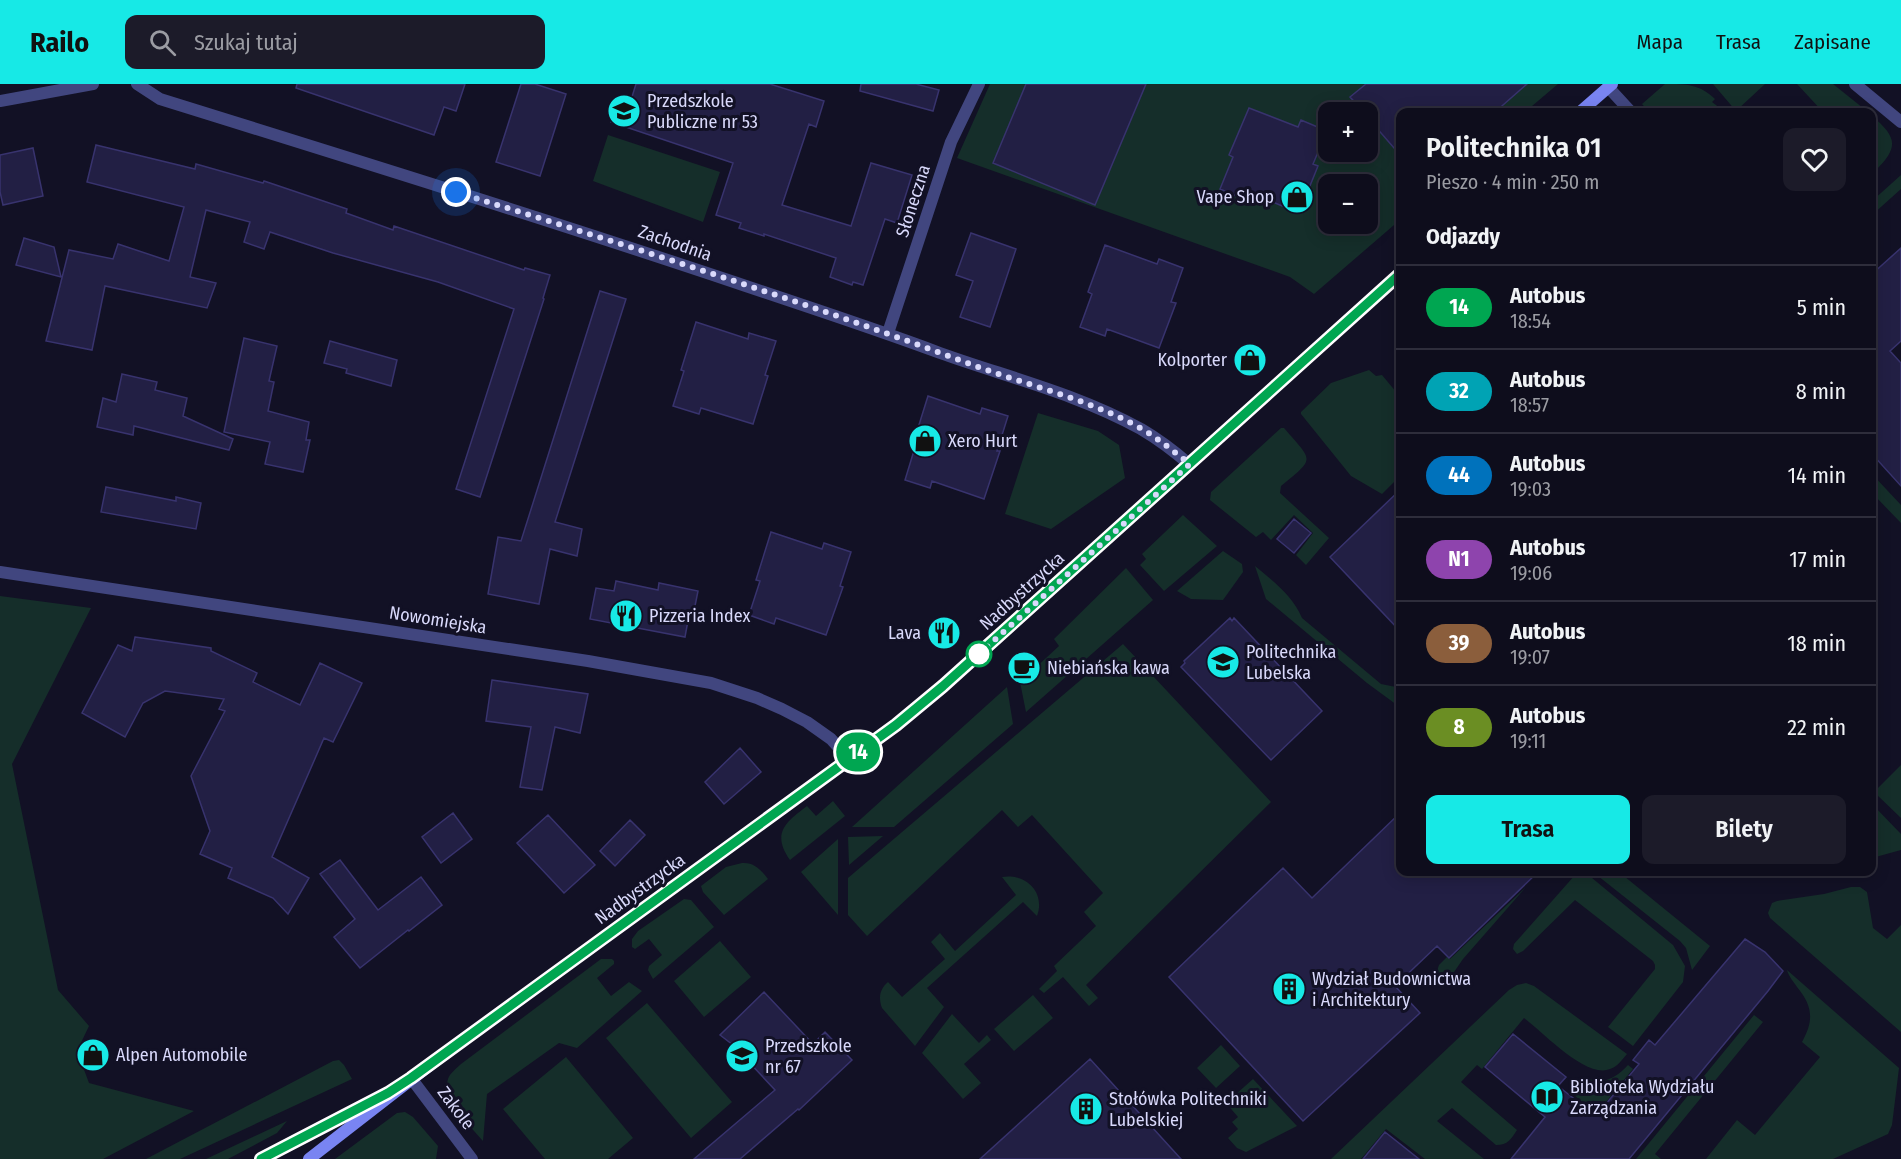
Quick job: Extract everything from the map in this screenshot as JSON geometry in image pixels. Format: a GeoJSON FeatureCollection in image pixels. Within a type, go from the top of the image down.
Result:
{"type":"FeatureCollection","features":[{"type":"Feature","properties":{"kind":"street"},"geometry":{"type":"LineString","coordinates":[[0,101],[93,84]]}},
{"type":"Feature","properties":{"kind":"street","name":"Zachodnia"},"geometry":{"type":"LineString","coordinates":[[137,84],[160,99],[592,234],[888,333],[1081,401],[1143,430],[1190,464]]}},
{"type":"Feature","properties":{"kind":"street","name":"Słoneczna"},"geometry":{"type":"LineString","coordinates":[[888,333],[951,142],[979,84]]}},
{"type":"Feature","properties":{"kind":"street"},"geometry":{"type":"LineString","coordinates":[[1856,84],[1901,122]]}},
{"type":"Feature","properties":{"kind":"street"},"geometry":{"type":"LineString","coordinates":[[1585,108],[1610,86],[1628,108]]}},
{"type":"Feature","properties":{"kind":"street","name":"Nadbystrzycka"},"geometry":{"type":"LineString","coordinates":[[309,1159],[411,1078],[896,725],[943,686],[1396,278]]}},
{"type":"Feature","properties":{"kind":"street","name":"Nowomiejska"},"geometry":{"type":"LineString","coordinates":[[0,572],[588,661],[711,683],[757,698],[790,713],[831,739],[849,759]]}},
{"type":"Feature","properties":{"kind":"street","name":"Nadbystrzycka"},"geometry":{"type":"LineString","coordinates":[[261,1159],[388,1093],[411,1078]]}},
{"type":"Feature","properties":{"kind":"street","name":"Zakole"},"geometry":{"type":"LineString","coordinates":[[411,1078],[472,1159]]}},
{"type":"Feature","properties":{"kind":"green space"},"geometry":{"type":"Polygon","coordinates":[[[990,84],[1558,84],[1530,108],[1396,108],[1396,223],[1314,294],[1290,277],[957,158],[990,84]]]}},
{"type":"Feature","properties":{"kind":"green space"},"geometry":{"type":"Polygon","coordinates":[[[1665,84],[1686,85],[1709,94],[1715,99],[1712,102],[1720,108],[1646,108],[1642,104],[1665,84]]]}},
{"type":"Feature","properties":{"kind":"green space"},"geometry":{"type":"Polygon","coordinates":[[[1713,84],[1765,84],[1739,108],[1733,108],[1713,84]]]}},
{"type":"Feature","properties":{"kind":"green space"},"geometry":{"type":"Polygon","coordinates":[[[1797,84],[1833,84],[1863,108],[1819,108],[1797,84]]]}},
{"type":"Feature","properties":{"kind":"green space"},"geometry":{"type":"Polygon","coordinates":[[[1876,120],[1886,130],[1892,142],[1889,155],[1876,170],[1876,120]]]}},
{"type":"Feature","properties":{"kind":"green space"},"geometry":{"type":"Polygon","coordinates":[[[608,135],[720,172],[703,222],[593,181],[608,135]]]}},
{"type":"Feature","properties":{"kind":"green space"},"geometry":{"type":"Polygon","coordinates":[[[1901,175],[1901,189],[1876,211],[1876,197],[1901,175]]]}},
{"type":"Feature","properties":{"kind":"green space"},"geometry":{"type":"Polygon","coordinates":[[[1369,370],[1376,376],[1382,375],[1396,392],[1394,465],[1396,480],[1382,494],[1351,476],[1301,414],[1331,383],[1369,370]]]}},
{"type":"Feature","properties":{"kind":"green space"},"geometry":{"type":"Polygon","coordinates":[[[1038,413],[1098,431],[1119,445],[1125,478],[1051,529],[1005,514],[1038,413]]]}},
{"type":"Feature","properties":{"kind":"green space"},"geometry":{"type":"Polygon","coordinates":[[[1281,428],[1284,428],[1301,447],[1306,459],[1305,464],[1281,486],[1280,493],[1329,538],[1306,565],[1296,555],[1313,533],[1294,515],[1271,540],[1263,532],[1256,537],[1210,500],[1211,492],[1281,428]]]}},
{"type":"Feature","properties":{"kind":"green space"},"geometry":{"type":"Polygon","coordinates":[[[1876,478],[1901,505],[1901,523],[1876,497],[1876,478]]]}},
{"type":"Feature","properties":{"kind":"green space"},"geometry":{"type":"Polygon","coordinates":[[[1183,515],[1217,546],[1164,591],[1140,565],[1146,559],[1142,554],[1183,515]]]}},
{"type":"Feature","properties":{"kind":"green space"},"geometry":{"type":"Polygon","coordinates":[[[1223,551],[1242,564],[1243,572],[1223,600],[1191,599],[1177,591],[1223,551]]]}},
{"type":"Feature","properties":{"kind":"green space"},"geometry":{"type":"Polygon","coordinates":[[[1255,566],[1288,596],[1302,618],[1381,684],[1396,687],[1396,704],[1367,683],[1266,599],[1255,566]]]}},
{"type":"Feature","properties":{"kind":"green space"},"geometry":{"type":"Polygon","coordinates":[[[1126,568],[1153,600],[1026,712],[1020,682],[1059,646],[1054,639],[1126,568]]]}},
{"type":"Feature","properties":{"kind":"green space"},"geometry":{"type":"Polygon","coordinates":[[[0,596],[91,608],[12,764],[58,990],[89,1026],[77,1051],[89,1083],[194,1111],[103,1159],[0,1159],[0,596]]]}},
{"type":"Feature","properties":{"kind":"green space"},"geometry":{"type":"Polygon","coordinates":[[[1123,644],[1271,802],[1086,985],[1098,998],[1089,1006],[1063,977],[1044,993],[1039,989],[1057,971],[1054,966],[1096,926],[1084,912],[1103,893],[1032,815],[1018,827],[1002,810],[867,936],[848,915],[848,878],[1123,644]]]}},
{"type":"Feature","properties":{"kind":"green space"},"geometry":{"type":"Polygon","coordinates":[[[1007,687],[1013,724],[894,827],[852,827],[1007,687]]]}},
{"type":"Feature","properties":{"kind":"green space"},"geometry":{"type":"Polygon","coordinates":[[[1901,765],[1901,818],[1876,794],[1876,790],[1901,765]]]}},
{"type":"Feature","properties":{"kind":"green space"},"geometry":{"type":"Polygon","coordinates":[[[833,801],[845,816],[790,860],[784,851],[781,835],[787,823],[807,806],[816,816],[833,801]]]}},
{"type":"Feature","properties":{"kind":"green space"},"geometry":{"type":"Polygon","coordinates":[[[1876,808],[1901,834],[1901,850],[1876,857],[1876,808]]]}},
{"type":"Feature","properties":{"kind":"green space"},"geometry":{"type":"Polygon","coordinates":[[[883,836],[849,865],[848,837],[883,836]]]}},
{"type":"Feature","properties":{"kind":"green space"},"geometry":{"type":"Polygon","coordinates":[[[838,839],[838,915],[801,872],[838,839]]]}},
{"type":"Feature","properties":{"kind":"green space"},"geometry":{"type":"Polygon","coordinates":[[[742,863],[754,865],[768,879],[724,915],[703,892],[701,886],[726,867],[742,863]]]}},
{"type":"Feature","properties":{"kind":"green space"},"geometry":{"type":"Polygon","coordinates":[[[1574,876],[1590,876],[1673,945],[1685,966],[1683,982],[1633,1046],[1608,1027],[1655,969],[1653,961],[1575,900],[1523,951],[1517,954],[1513,949],[1514,944],[1574,876]]]}},
{"type":"Feature","properties":{"kind":"green space"},"geometry":{"type":"Polygon","coordinates":[[[1598,876],[1624,876],[1710,946],[1692,970],[1686,948],[1598,876]]]}},
{"type":"Feature","properties":{"kind":"green space"},"geometry":{"type":"Polygon","coordinates":[[[1002,877],[1018,878],[1032,886],[1039,899],[1037,916],[1023,902],[927,988],[944,1007],[915,1046],[882,1008],[880,997],[883,987],[888,982],[902,997],[945,959],[931,942],[940,933],[955,951],[1016,895],[1002,877]]]}},
{"type":"Feature","properties":{"kind":"green space"},"geometry":{"type":"Polygon","coordinates":[[[1526,887],[1463,959],[1443,988],[1436,982],[1435,977],[1439,965],[1447,957],[1450,959],[1526,887]]]}},
{"type":"Feature","properties":{"kind":"green space"},"geometry":{"type":"Polygon","coordinates":[[[1860,887],[1867,892],[1873,928],[1887,939],[1901,925],[1901,1032],[1770,918],[1768,913],[1772,903],[1777,901],[1824,894],[1860,887]]]}},
{"type":"Feature","properties":{"kind":"green space"},"geometry":{"type":"Polygon","coordinates":[[[684,899],[691,900],[714,927],[653,979],[648,970],[649,966],[662,955],[649,939],[635,949],[632,947],[632,939],[638,931],[684,899]]]}},
{"type":"Feature","properties":{"kind":"green space"},"geometry":{"type":"Polygon","coordinates":[[[720,941],[751,977],[704,1017],[674,981],[720,941]]]}},
{"type":"Feature","properties":{"kind":"green space"},"geometry":{"type":"Polygon","coordinates":[[[601,959],[614,961],[614,964],[597,978],[611,996],[629,982],[642,991],[577,1048],[559,1043],[487,1094],[483,1141],[453,1104],[447,1087],[450,1075],[461,1064],[601,959]]]}},
{"type":"Feature","properties":{"kind":"green space"},"geometry":{"type":"Polygon","coordinates":[[[1787,970],[1899,1068],[1892,1125],[1888,1134],[1833,1159],[1706,1159],[1737,1120],[1755,1135],[1820,1057],[1802,1042],[1809,1027],[1809,1007],[1787,970]]]}},
{"type":"Feature","properties":{"kind":"green space"},"geometry":{"type":"Polygon","coordinates":[[[1526,983],[1534,986],[1627,1054],[1610,1069],[1600,1070],[1589,1067],[1565,1052],[1524,1018],[1482,1069],[1477,1065],[1461,1082],[1517,1130],[1506,1143],[1496,1145],[1452,1108],[1437,1121],[1484,1159],[1425,1159],[1386,1129],[1361,1159],[1331,1159],[1509,990],[1526,983]]]}},
{"type":"Feature","properties":{"kind":"green space"},"geometry":{"type":"Polygon","coordinates":[[[1033,995],[1053,1018],[1014,1051],[994,1029],[1033,995]]]}},
{"type":"Feature","properties":{"kind":"green space"},"geometry":{"type":"Polygon","coordinates":[[[647,1003],[732,1102],[691,1138],[606,1038],[647,1003]]]}},
{"type":"Feature","properties":{"kind":"green space"},"geometry":{"type":"Polygon","coordinates":[[[952,1014],[979,1043],[987,1035],[991,1040],[964,1064],[981,1083],[963,1099],[922,1053],[952,1014]]]}},
{"type":"Feature","properties":{"kind":"green space"},"geometry":{"type":"Polygon","coordinates":[[[1754,1015],[1763,1022],[1655,1154],[1661,1159],[1636,1159],[1754,1015]]]}},
{"type":"Feature","properties":{"kind":"green space"},"geometry":{"type":"Polygon","coordinates":[[[1221,1045],[1240,1066],[1216,1088],[1197,1068],[1221,1045]]]}},
{"type":"Feature","properties":{"kind":"green space"},"geometry":{"type":"Polygon","coordinates":[[[566,1057],[633,1138],[608,1159],[545,1159],[503,1109],[566,1057]]]}},
{"type":"Feature","properties":{"kind":"green space"},"geometry":{"type":"Polygon","coordinates":[[[339,1060],[352,1079],[180,1159],[146,1159],[333,1061],[339,1060]]]}},
{"type":"Feature","properties":{"kind":"green space"},"geometry":{"type":"Polygon","coordinates":[[[1628,1065],[1633,1069],[1596,1114],[1574,1095],[1587,1078],[1604,1081],[1628,1065]]]}},
{"type":"Feature","properties":{"kind":"green space"},"geometry":{"type":"Polygon","coordinates":[[[1253,1079],[1297,1126],[1246,1152],[1237,1148],[1228,1138],[1238,1129],[1232,1122],[1238,1117],[1226,1103],[1253,1079]]]}},
{"type":"Feature","properties":{"kind":"green space"},"geometry":{"type":"Polygon","coordinates":[[[405,1112],[413,1117],[438,1146],[436,1159],[335,1159],[397,1113],[405,1112]]]}},
{"type":"Feature","properties":{"kind":"green space"},"geometry":{"type":"Polygon","coordinates":[[[287,1121],[277,1133],[228,1159],[206,1159],[287,1121]]]}},
{"type":"Feature","properties":{"kind":"building"},"geometry":{"type":"Polygon","coordinates":[[[297,84],[465,84],[456,111],[444,107],[434,135],[296,88],[297,84]]]}},
{"type":"Feature","properties":{"kind":"building"},"geometry":{"type":"Polygon","coordinates":[[[521,84],[535,84],[566,94],[540,176],[496,162],[521,84]]]}},
{"type":"Feature","properties":{"kind":"building"},"geometry":{"type":"Polygon","coordinates":[[[636,84],[770,84],[824,101],[816,127],[809,124],[782,205],[851,226],[871,163],[912,175],[897,223],[885,219],[863,285],[853,282],[852,285],[830,277],[836,258],[739,228],[741,223],[716,215],[733,163],[611,122],[620,96],[631,100],[636,84]]]}},
{"type":"Feature","properties":{"kind":"building"},"geometry":{"type":"Polygon","coordinates":[[[861,84],[916,84],[939,90],[933,111],[860,91],[861,84]]]}},
{"type":"Feature","properties":{"kind":"building"},"geometry":{"type":"Polygon","coordinates":[[[1026,84],[1146,84],[1095,205],[993,163],[1026,84]]]}},
{"type":"Feature","properties":{"kind":"building"},"geometry":{"type":"Polygon","coordinates":[[[1366,84],[1527,84],[1500,108],[1396,108],[1396,150],[1378,130],[1378,102],[1355,102],[1350,97],[1366,84]]]}},
{"type":"Feature","properties":{"kind":"building"},"geometry":{"type":"Polygon","coordinates":[[[1249,108],[1298,127],[1301,120],[1318,127],[1318,152],[1313,164],[1318,166],[1299,213],[1249,192],[1246,200],[1220,189],[1233,157],[1229,155],[1249,108]]]}},
{"type":"Feature","properties":{"kind":"building"},"geometry":{"type":"Polygon","coordinates":[[[96,145],[195,169],[196,164],[263,183],[264,181],[347,209],[346,213],[393,230],[394,226],[524,270],[525,268],[550,275],[480,497],[456,489],[514,309],[438,282],[333,253],[270,232],[264,249],[244,242],[250,222],[206,210],[190,277],[216,283],[207,308],[105,286],[92,350],[46,341],[69,250],[113,259],[118,244],[169,261],[184,207],[87,182],[96,145]]]}},
{"type":"Feature","properties":{"kind":"building"},"geometry":{"type":"Polygon","coordinates":[[[33,148],[43,196],[3,205],[0,192],[0,155],[33,148]]]}},
{"type":"Feature","properties":{"kind":"building"},"geometry":{"type":"Polygon","coordinates":[[[971,233],[1016,249],[990,327],[960,317],[973,281],[956,275],[971,233]]]}},
{"type":"Feature","properties":{"kind":"building"},"geometry":{"type":"Polygon","coordinates":[[[24,238],[54,247],[61,277],[16,265],[24,238]]]}},
{"type":"Feature","properties":{"kind":"building"},"geometry":{"type":"Polygon","coordinates":[[[1105,245],[1157,264],[1159,259],[1183,268],[1171,302],[1176,303],[1159,348],[1107,329],[1105,336],[1080,327],[1092,294],[1088,292],[1105,245]]]}},
{"type":"Feature","properties":{"kind":"building"},"geometry":{"type":"Polygon","coordinates":[[[1901,248],[1901,341],[1890,351],[1901,363],[1901,486],[1876,458],[1876,270],[1901,248]]]}},
{"type":"Feature","properties":{"kind":"building"},"geometry":{"type":"Polygon","coordinates":[[[600,291],[626,299],[555,522],[582,529],[577,556],[550,549],[539,604],[488,594],[498,537],[521,541],[600,291]]]}},
{"type":"Feature","properties":{"kind":"building"},"geometry":{"type":"Polygon","coordinates":[[[696,322],[748,339],[749,333],[776,341],[753,424],[701,408],[699,414],[673,406],[696,322]]]}},
{"type":"Feature","properties":{"kind":"building"},"geometry":{"type":"Polygon","coordinates":[[[244,338],[277,346],[269,381],[274,382],[268,411],[309,422],[306,440],[310,440],[303,472],[265,464],[270,442],[224,432],[244,338]]]}},
{"type":"Feature","properties":{"kind":"building"},"geometry":{"type":"Polygon","coordinates":[[[330,341],[397,360],[391,386],[346,373],[347,369],[324,363],[330,341]]]}},
{"type":"Feature","properties":{"kind":"building"},"geometry":{"type":"Polygon","coordinates":[[[122,374],[157,382],[155,390],[187,398],[183,416],[233,439],[229,450],[134,426],[133,435],[97,427],[103,398],[116,402],[122,374]]]}},
{"type":"Feature","properties":{"kind":"building"},"geometry":{"type":"Polygon","coordinates":[[[928,396],[980,414],[982,408],[1008,416],[997,451],[1000,451],[984,499],[932,481],[930,488],[905,480],[928,396]]]}},
{"type":"Feature","properties":{"kind":"building"},"geometry":{"type":"Polygon","coordinates":[[[106,487],[176,501],[176,497],[201,503],[196,529],[101,512],[106,487]]]}},
{"type":"Feature","properties":{"kind":"building"},"geometry":{"type":"Polygon","coordinates":[[[1396,494],[1396,627],[1330,557],[1396,494]]]}},
{"type":"Feature","properties":{"kind":"building"},"geometry":{"type":"Polygon","coordinates":[[[1294,519],[1311,533],[1294,553],[1277,539],[1294,519]]]}},
{"type":"Feature","properties":{"kind":"building"},"geometry":{"type":"Polygon","coordinates":[[[771,532],[822,549],[824,543],[851,552],[840,586],[843,587],[826,635],[776,618],[774,624],[749,615],[760,581],[756,580],[771,532]]]}},
{"type":"Feature","properties":{"kind":"building"},"geometry":{"type":"Polygon","coordinates":[[[616,581],[658,590],[659,583],[698,591],[693,616],[689,615],[685,637],[590,619],[596,588],[614,591],[616,581]]]}},
{"type":"Feature","properties":{"kind":"building"},"geometry":{"type":"Polygon","coordinates":[[[1230,618],[1232,621],[1234,618],[1322,711],[1271,760],[1181,667],[1184,661],[1230,618]]]}},
{"type":"Feature","properties":{"kind":"building"},"geometry":{"type":"Polygon","coordinates":[[[135,637],[211,648],[211,651],[257,673],[253,682],[300,705],[320,663],[362,683],[333,742],[324,738],[272,857],[309,878],[288,914],[273,898],[228,878],[232,868],[200,854],[210,831],[191,776],[225,711],[219,709],[224,699],[165,691],[143,703],[125,737],[82,713],[118,645],[132,651],[135,637]]]}},
{"type":"Feature","properties":{"kind":"building"},"geometry":{"type":"Polygon","coordinates":[[[492,680],[588,694],[580,733],[555,727],[542,790],[520,787],[531,727],[486,721],[492,680]]]}},
{"type":"Feature","properties":{"kind":"building"},"geometry":{"type":"Polygon","coordinates":[[[740,748],[761,772],[724,804],[705,782],[740,748]]]}},
{"type":"Feature","properties":{"kind":"building"},"geometry":{"type":"Polygon","coordinates":[[[453,813],[472,839],[441,863],[422,837],[453,813]]]}},
{"type":"Feature","properties":{"kind":"building"},"geometry":{"type":"Polygon","coordinates":[[[548,815],[595,865],[564,893],[517,843],[548,815]]]}},
{"type":"Feature","properties":{"kind":"building","name":"Wydział Budownictwa i Architektury"},"geometry":{"type":"Polygon","coordinates":[[[1396,817],[1396,876],[1534,876],[1449,958],[1437,946],[1395,986],[1420,1013],[1303,1121],[1169,977],[1283,868],[1312,898],[1396,817]]]}},
{"type":"Feature","properties":{"kind":"building"},"geometry":{"type":"Polygon","coordinates":[[[630,820],[645,835],[615,866],[600,851],[630,820]]]}},
{"type":"Feature","properties":{"kind":"building"},"geometry":{"type":"Polygon","coordinates":[[[340,860],[378,910],[421,877],[442,905],[360,968],[334,937],[355,919],[320,874],[340,860]]]}},
{"type":"Feature","properties":{"kind":"building"},"geometry":{"type":"Polygon","coordinates":[[[1745,939],[1765,952],[1783,971],[1629,1159],[1511,1159],[1545,1117],[1485,1067],[1513,1034],[1566,1077],[1558,1086],[1596,1116],[1639,1064],[1633,1060],[1649,1040],[1655,1045],[1745,939]]]}},
{"type":"Feature","properties":{"kind":"building"},"geometry":{"type":"Polygon","coordinates":[[[764,992],[813,1044],[825,1032],[852,1060],[799,1110],[740,1159],[694,1159],[775,1090],[733,1045],[720,1035],[764,992]]]}},
{"type":"Feature","properties":{"kind":"building","name":"Stołówka Politechniki Lubelskiej"},"geometry":{"type":"Polygon","coordinates":[[[1090,1059],[1181,1159],[980,1159],[1090,1059]]]}},
{"type":"Feature","properties":{"kind":"building"},"geometry":{"type":"Polygon","coordinates":[[[1385,1132],[1419,1159],[1363,1159],[1385,1132]]]}},
{"type":"Feature","properties":{"kind":"bus line","name":"14"},"geometry":{"type":"LineString","coordinates":[[261,1159],[388,1093],[411,1078],[896,725],[943,686],[1396,278]]}},
{"type":"Feature","properties":{"kind":"place","name":"Przedszkole Publiczne nr 53"},"geometry":{"type":"Point","coordinates":[624,111]}},
{"type":"Feature","properties":{"kind":"place","name":"Vape Shop"},"geometry":{"type":"Point","coordinates":[1297,197]}},
{"type":"Feature","properties":{"kind":"place","name":"Kolporter"},"geometry":{"type":"Point","coordinates":[1250,360]}},
{"type":"Feature","properties":{"kind":"place","name":"Xero Hurt"},"geometry":{"type":"Point","coordinates":[925,441]}},
{"type":"Feature","properties":{"kind":"place","name":"Pizzeria Index"},"geometry":{"type":"Point","coordinates":[626,616]}},
{"type":"Feature","properties":{"kind":"place","name":"Lava"},"geometry":{"type":"Point","coordinates":[944,633]}},
{"type":"Feature","properties":{"kind":"place","name":"Politechnika Lubelska"},"geometry":{"type":"Point","coordinates":[1223,662]}},
{"type":"Feature","properties":{"kind":"place","name":"Niebiańska kawa"},"geometry":{"type":"Point","coordinates":[1024,668]}},
{"type":"Feature","properties":{"kind":"place","name":"Wydział Budownictwa i Architektury"},"geometry":{"type":"Point","coordinates":[1289,989]}},
{"type":"Feature","properties":{"kind":"place","name":"Alpen Automobile"},"geometry":{"type":"Point","coordinates":[93,1055]}},
{"type":"Feature","properties":{"kind":"place","name":"Przedszkole nr 67"},"geometry":{"type":"Point","coordinates":[742,1056]}},
{"type":"Feature","properties":{"kind":"place","name":"Biblioteka Wydziału Zarządzania"},"geometry":{"type":"Point","coordinates":[1547,1097]}},
{"type":"Feature","properties":{"kind":"place","name":"Stołówka Politechniki Lubelskiej"},"geometry":{"type":"Point","coordinates":[1086,1109]}},
{"type":"Feature","properties":{"kind":"route"},"geometry":{"type":"LineString","coordinates":[[456,192],[592,234],[888,333],[1081,401],[1143,430],[1190,464],[979,654]]}}]}
